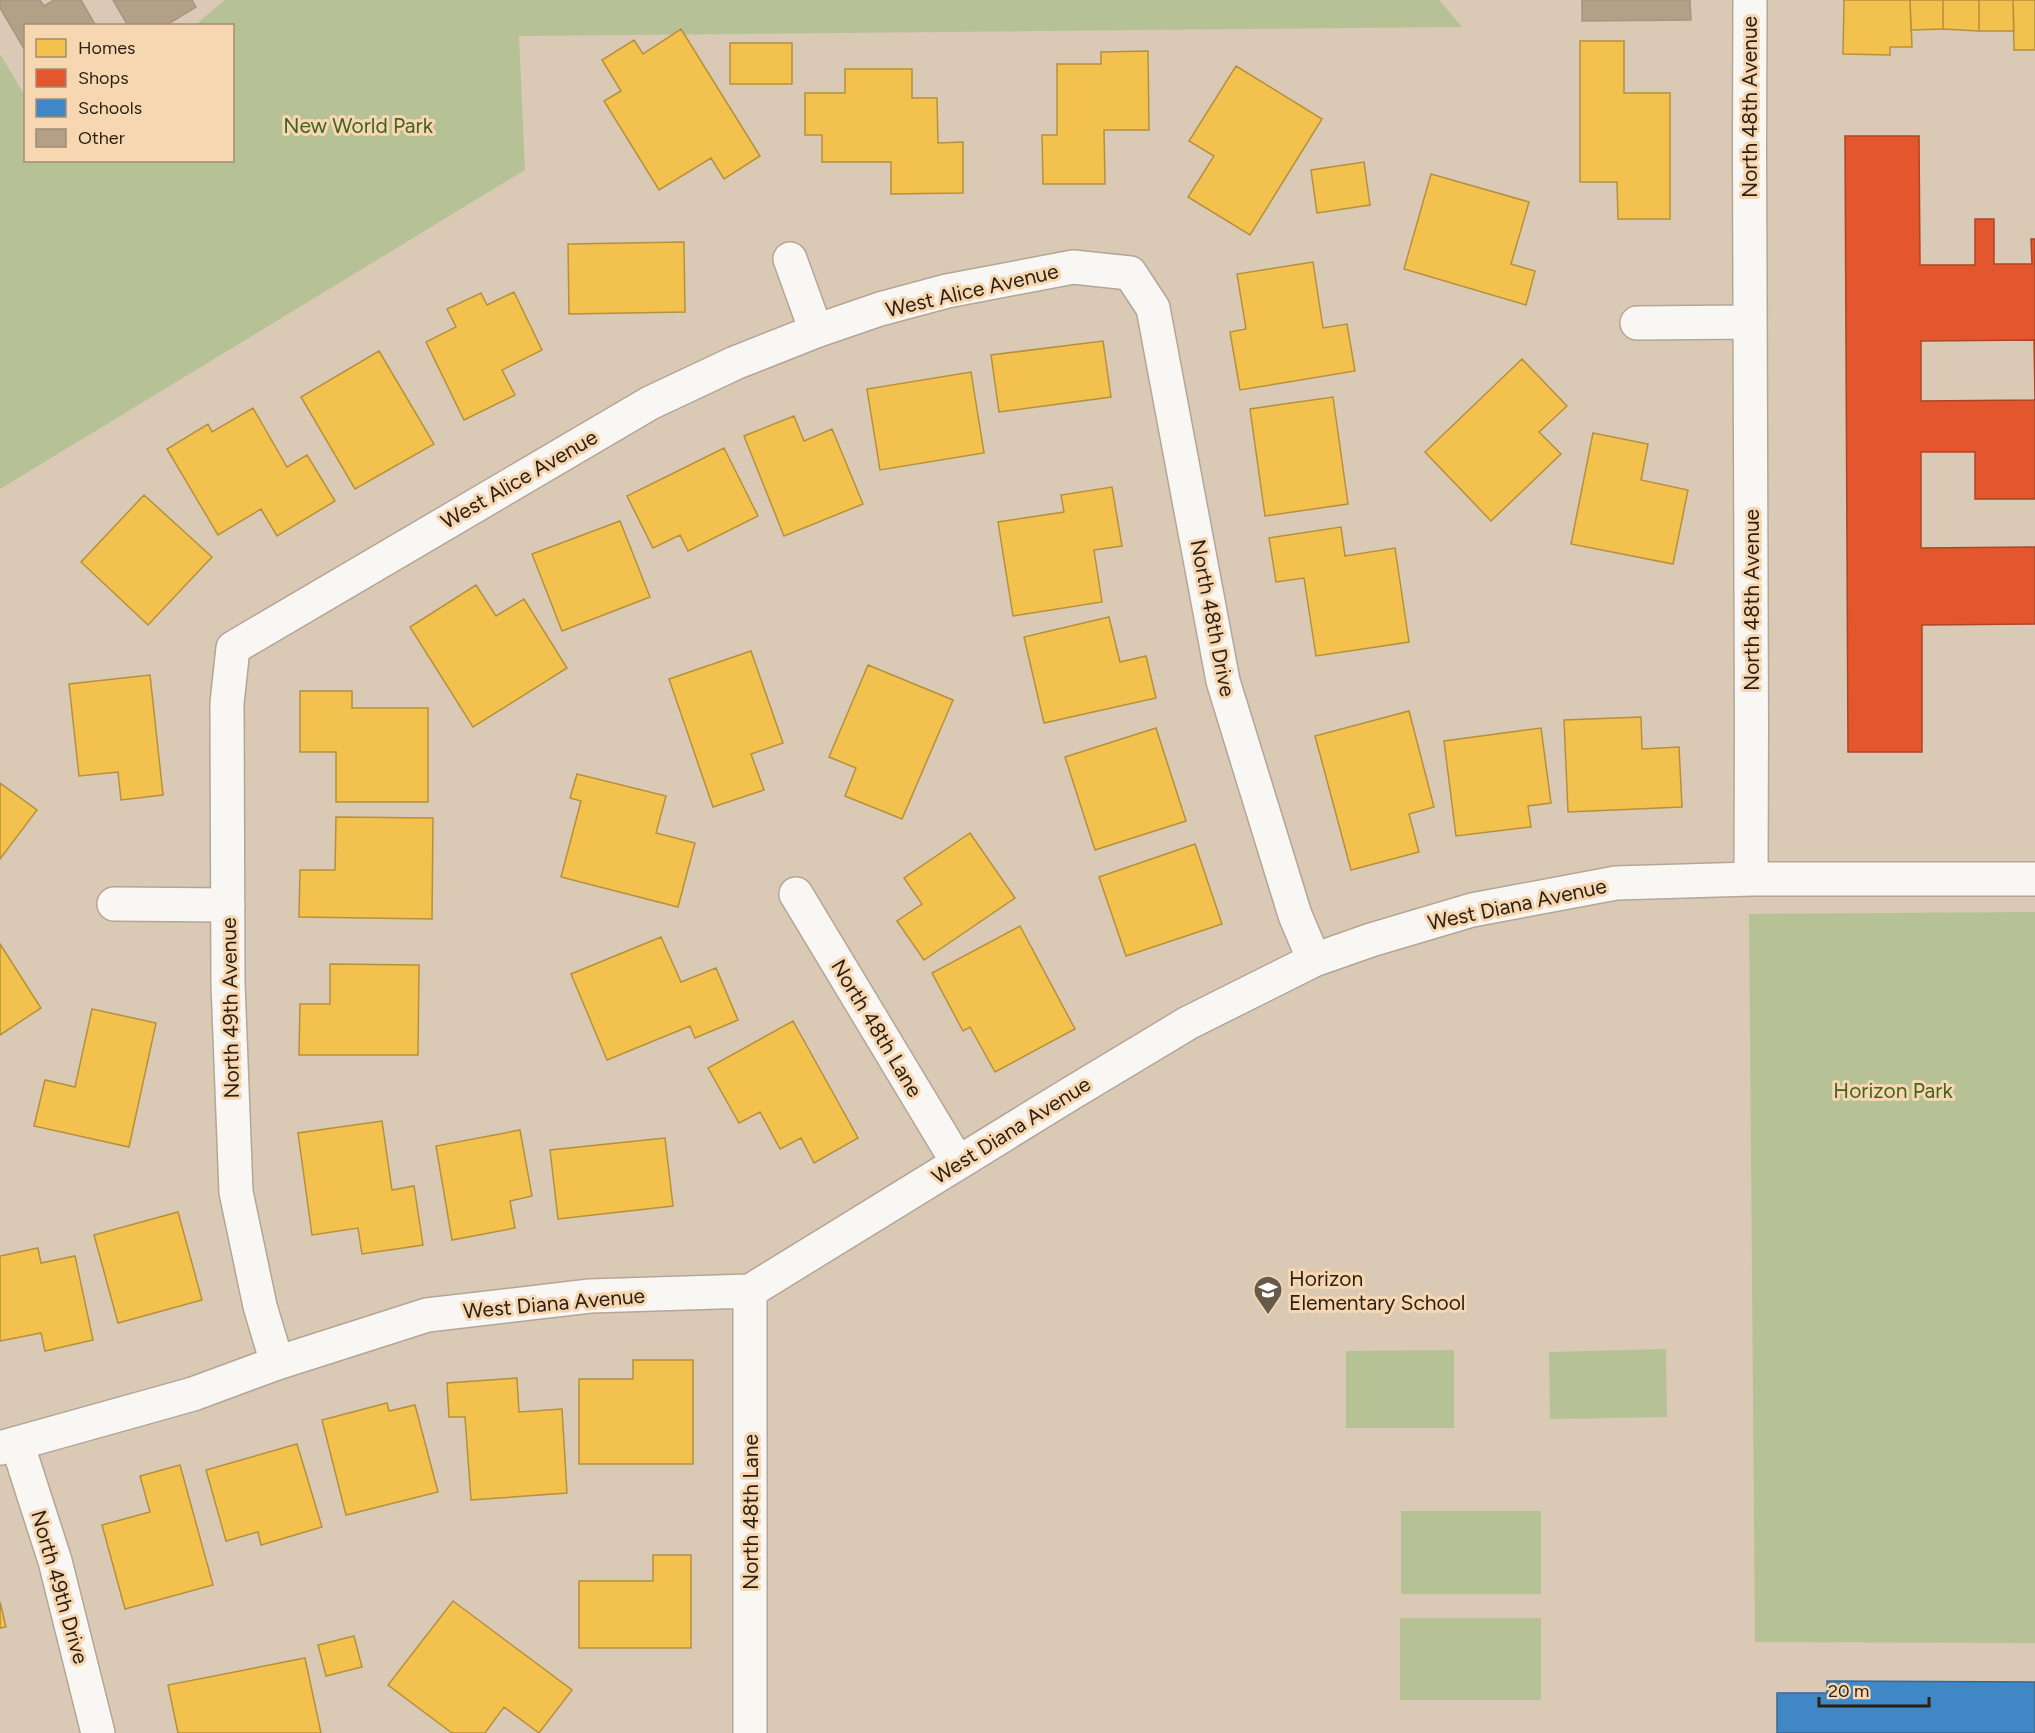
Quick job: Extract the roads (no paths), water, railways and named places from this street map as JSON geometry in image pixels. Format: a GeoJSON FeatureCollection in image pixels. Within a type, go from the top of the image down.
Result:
{"type":"FeatureCollection","features":[{"type":"Feature","properties":{"kind":"street","name":"North 48th Avenue"},"geometry":{"type":"LineString","coordinates":[[1749,0],[1751,879]]}},
{"type":"Feature","properties":{"kind":"street"},"geometry":{"type":"LineString","coordinates":[[790,259],[816,331]]}},
{"type":"Feature","properties":{"kind":"street","name":"West Alice Avenue"},"geometry":{"type":"LineString","coordinates":[[233,648],[650,403],[735,363],[880,309],[947,291],[1073,267],[1130,273]]}},
{"type":"Feature","properties":{"kind":"street","name":"North 48th Drive"},"geometry":{"type":"LineString","coordinates":[[1130,273],[1153,308],[1223,681],[1295,915],[1314,960]]}},
{"type":"Feature","properties":{"kind":"street"},"geometry":{"type":"LineString","coordinates":[[1637,323],[1750,322]]}},
{"type":"Feature","properties":{"kind":"street","name":"North 49th Avenue"},"geometry":{"type":"LineString","coordinates":[[233,648],[227,703],[228,905],[232,1104],[237,1192],[260,1306],[276,1363]]}},
{"type":"Feature","properties":{"kind":"street","name":"West Diana Avenue"},"geometry":{"type":"LineString","coordinates":[[9,1445],[194,1394],[276,1363],[428,1315],[590,1296],[750,1291],[1188,1023],[1314,960],[1371,940],[1472,910],[1616,883],[1751,879],[2035,879]]}},
{"type":"Feature","properties":{"kind":"street","name":"North 48th Lane"},"geometry":{"type":"LineString","coordinates":[[796,894],[958,1162]]}},
{"type":"Feature","properties":{"kind":"street"},"geometry":{"type":"LineString","coordinates":[[114,904],[228,905]]}},
{"type":"Feature","properties":{"kind":"street","name":"North 48th Lane"},"geometry":{"type":"LineString","coordinates":[[750,1291],[750,1733]]}},
{"type":"Feature","properties":{"kind":"street","name":"North 49th Drive"},"geometry":{"type":"LineString","coordinates":[[9,1445],[55,1561],[98,1733]]}},
{"type":"Feature","properties":{"kind":"place","name":"Horizon Elementary School"},"geometry":{"type":"Point","coordinates":[1268,1316]}},
{"type":"Feature","properties":{"kind":"park label","name":"New World Park"},"geometry":{"type":"Point","coordinates":[358,125]}},
{"type":"Feature","properties":{"kind":"park label","name":"Horizon Park"},"geometry":{"type":"Point","coordinates":[1893,1090]}}]}
